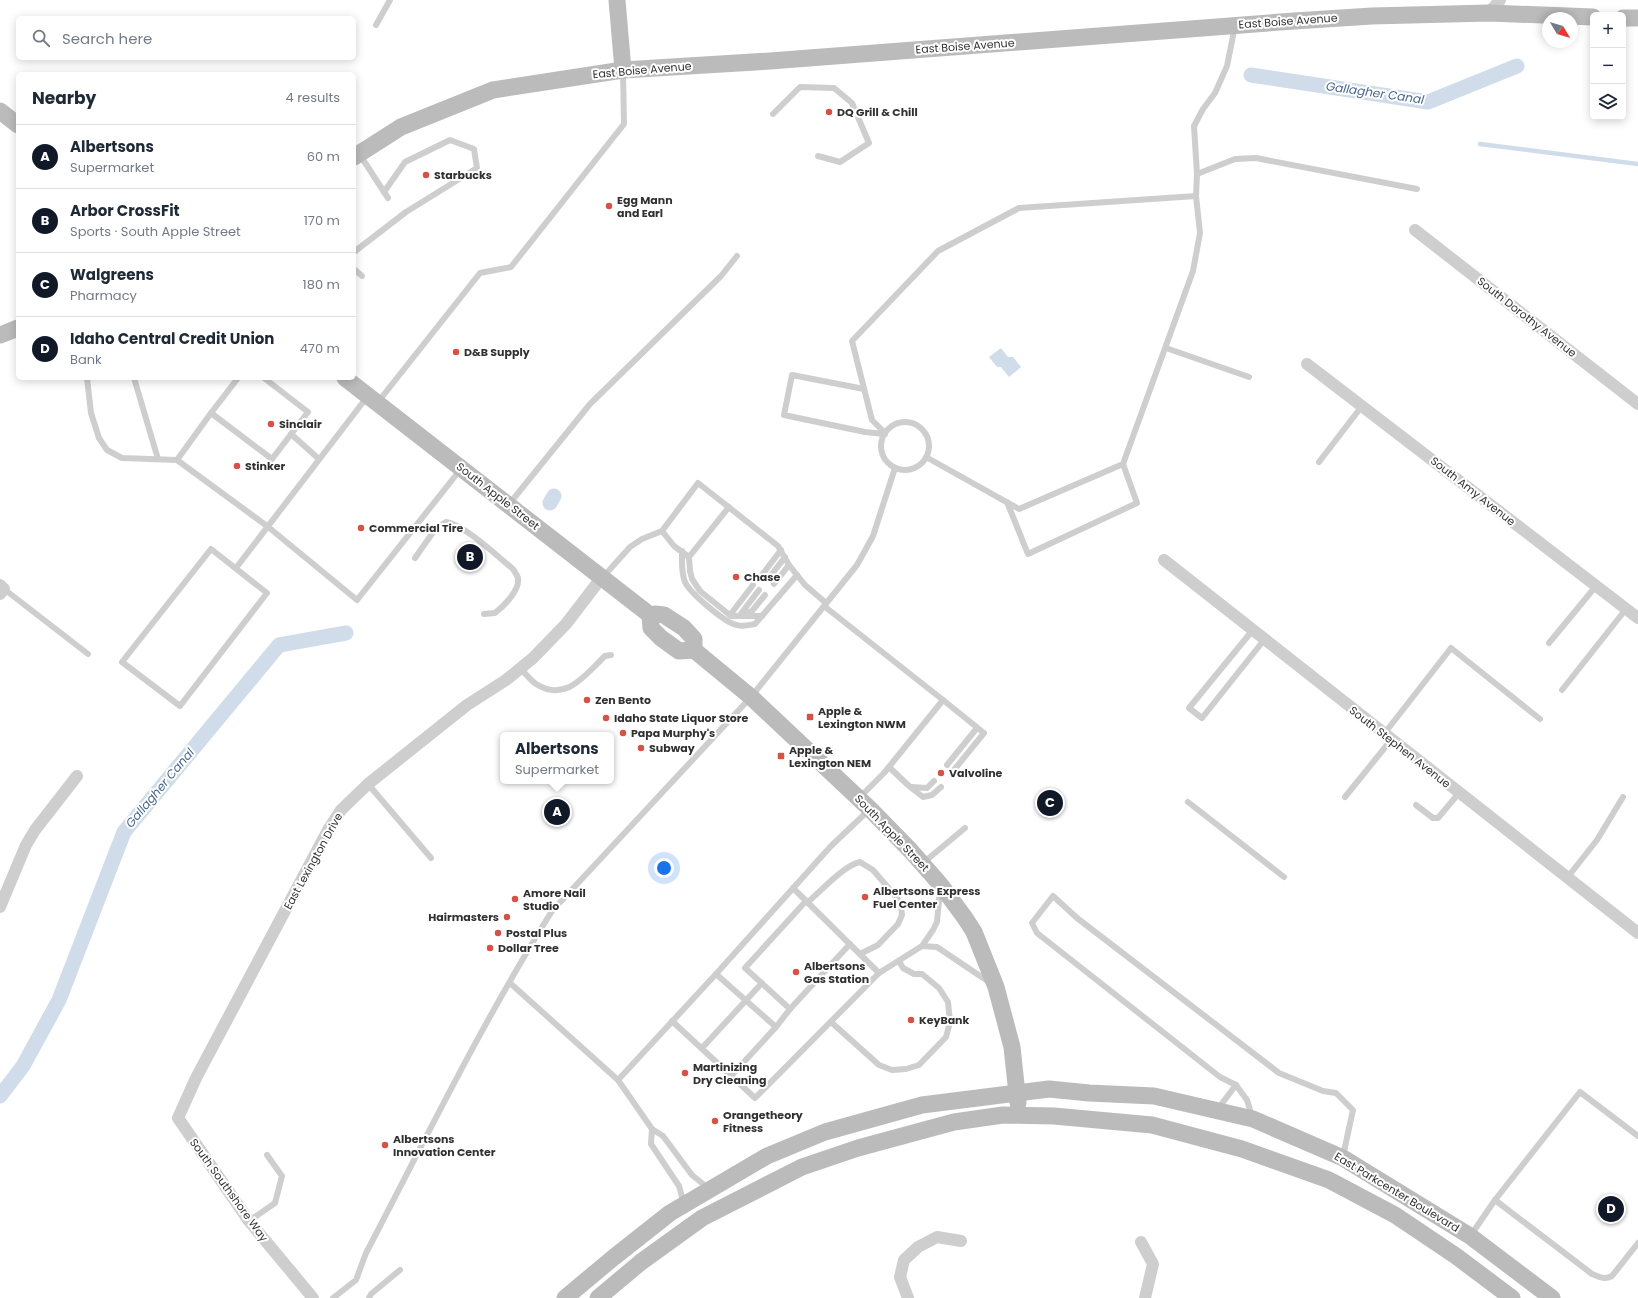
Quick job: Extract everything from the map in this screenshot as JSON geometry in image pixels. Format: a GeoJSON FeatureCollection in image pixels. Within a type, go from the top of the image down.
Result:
{"type":"FeatureCollection","features":[{"type":"Feature","properties":{"kind":"main road"},"geometry":{"type":"LineString","coordinates":[[616,0],[623,70]]}},
{"type":"Feature","properties":{"kind":"main road","name":"East Boise Avenue"},"geometry":{"type":"LineString","coordinates":[[356,155],[401,127],[494,90],[623,70],[770,61],[1235,25],[1372,16],[1489,13],[1590,17]]}},
{"type":"Feature","properties":{"kind":"main road"},"geometry":{"type":"LineString","coordinates":[[1626,18],[1638,18]]}},
{"type":"Feature","properties":{"kind":"main road"},"geometry":{"type":"LineString","coordinates":[[0,111],[16,123]]}},
{"type":"Feature","properties":{"kind":"main road"},"geometry":{"type":"LineString","coordinates":[[0,335],[16,329]]}},
{"type":"Feature","properties":{"kind":"main road","name":"South Apple Street"},"geometry":{"type":"LineString","coordinates":[[348,380],[650,615],[664,615],[684,628],[694,639],[694,650],[750,697],[865,803],[922,864],[940,884],[974,932],[996,987],[1012,1047],[1020,1115]]}},
{"type":"Feature","properties":{"kind":"main road","name":"East Parkcenter Boulevard"},"geometry":{"type":"LineString","coordinates":[[566,1298],[612,1258],[670,1213],[767,1156],[825,1132],[922,1105],[1049,1089],[1090,1093],[1154,1096],[1253,1119],[1343,1158],[1470,1236],[1552,1298]]}},
{"type":"Feature","properties":{"kind":"main road","name":"East Parkcenter Boulevard"},"geometry":{"type":"LineString","coordinates":[[598,1298],[641,1262],[702,1218],[802,1167],[858,1148],[954,1122],[1003,1115],[1054,1116],[1152,1125],[1242,1149],[1329,1180],[1395,1215],[1456,1256],[1512,1298]]}},
{"type":"Feature","properties":{"kind":"street"},"geometry":{"type":"LineString","coordinates":[[1489,13],[1500,0]]}},
{"type":"Feature","properties":{"kind":"street","name":"South Dorothy Avenue"},"geometry":{"type":"LineString","coordinates":[[1415,230],[1638,404]]}},
{"type":"Feature","properties":{"kind":"street","name":"South Amy Avenue"},"geometry":{"type":"LineString","coordinates":[[1307,364],[1638,618]]}},
{"type":"Feature","properties":{"kind":"street","name":"South Stephen Avenue"},"geometry":{"type":"LineString","coordinates":[[1164,560],[1252,631],[1638,933]]}},
{"type":"Feature","properties":{"kind":"street","name":"East Lexington Drive"},"geometry":{"type":"LineString","coordinates":[[178,1118],[196,1078],[328,830],[341,810],[368,784],[467,705],[506,680],[539,652],[566,624],[602,577]]}},
{"type":"Feature","properties":{"kind":"street"},"geometry":{"type":"LineString","coordinates":[[0,905],[26,845],[35,830],[77,776]]}},
{"type":"Feature","properties":{"kind":"street","name":"South Southshore Way"},"geometry":{"type":"LineString","coordinates":[[178,1118],[249,1221],[313,1298]]}},
{"type":"Feature","properties":{"kind":"street"},"geometry":{"type":"LineString","coordinates":[[908,1298],[900,1277],[904,1260],[918,1247],[937,1237],[962,1242]]}},
{"type":"Feature","properties":{"kind":"street"},"geometry":{"type":"LineString","coordinates":[[1141,1242],[1153,1264],[1145,1298]]}},
{"type":"Feature","properties":{"kind":"lane"},"geometry":{"type":"LineString","coordinates":[[376,25],[390,0]]}},
{"type":"Feature","properties":{"kind":"lane"},"geometry":{"type":"LineString","coordinates":[[1007,502],[1028,554],[1137,503],[1123,464],[1193,272],[1200,233],[1196,196],[1198,174],[1194,126],[1203,109],[1216,93],[1227,66],[1235,25]]}},
{"type":"Feature","properties":{"kind":"lane"},"geometry":{"type":"LineString","coordinates":[[236,568],[320,459],[373,400],[480,274],[511,267],[624,124],[623,70]]}},
{"type":"Feature","properties":{"kind":"lane"},"geometry":{"type":"LineString","coordinates":[[773,114],[800,87],[834,88],[852,103],[869,143],[840,162],[818,156]]}},
{"type":"Feature","properties":{"kind":"lane"},"geometry":{"type":"LineString","coordinates":[[356,250],[406,212],[477,168],[474,150],[450,140],[405,162],[384,192]]}},
{"type":"Feature","properties":{"kind":"lane"},"geometry":{"type":"LineString","coordinates":[[356,155],[388,198]]}},
{"type":"Feature","properties":{"kind":"lane"},"geometry":{"type":"LineString","coordinates":[[1198,174],[1235,159],[1256,158],[1417,189]]}},
{"type":"Feature","properties":{"kind":"lane"},"geometry":{"type":"LineString","coordinates":[[885,434],[872,420],[852,341],[938,252],[1019,208],[1196,196]]}},
{"type":"Feature","properties":{"kind":"lane"},"geometry":{"type":"LineString","coordinates":[[509,505],[590,404],[721,276],[737,256]]}},
{"type":"Feature","properties":{"kind":"lane"},"geometry":{"type":"LineString","coordinates":[[356,271],[362,276]]}},
{"type":"Feature","properties":{"kind":"lane"},"geometry":{"type":"LineString","coordinates":[[1166,348],[1249,376]]}},
{"type":"Feature","properties":{"kind":"lane"},"geometry":{"type":"LineString","coordinates":[[864,390],[792,375],[784,415],[865,432],[885,434]]}},
{"type":"Feature","properties":{"kind":"lane"},"geometry":{"type":"LineString","coordinates":[[87,380],[91,414],[99,438],[107,450],[122,458],[177,460],[267,526],[357,600],[462,468]]}},
{"type":"Feature","properties":{"kind":"lane"},"geometry":{"type":"LineString","coordinates":[[135,380],[158,459]]}},
{"type":"Feature","properties":{"kind":"lane"},"geometry":{"type":"LineString","coordinates":[[177,460],[236,380]]}},
{"type":"Feature","properties":{"kind":"lane"},"geometry":{"type":"LineString","coordinates":[[211,413],[272,459],[308,412],[267,380]]}},
{"type":"Feature","properties":{"kind":"lane"},"geometry":{"type":"LineString","coordinates":[[1319,462],[1362,406]]}},
{"type":"Feature","properties":{"kind":"lane"},"geometry":{"type":"LineString","coordinates":[[906,422],[914,424],[926,434],[929,449],[926,457],[922,462],[910,469],[896,468],[884,457],[881,449],[882,440],[891,427],[898,423],[906,422]]}},
{"type":"Feature","properties":{"kind":"lane"},"geometry":{"type":"LineString","coordinates":[[291,434],[320,459]]}},
{"type":"Feature","properties":{"kind":"lane"},"geometry":{"type":"LineString","coordinates":[[926,457],[1019,509],[1123,464]]}},
{"type":"Feature","properties":{"kind":"lane"},"geometry":{"type":"LineString","coordinates":[[333,1298],[356,1280],[366,1253],[461,1072],[552,911],[750,697],[857,565],[873,536],[896,468]]}},
{"type":"Feature","properties":{"kind":"lane"},"geometry":{"type":"LineString","coordinates":[[602,577],[630,547],[642,539],[662,531],[698,483],[778,546],[789,565],[805,585],[825,604],[984,733],[954,770]]}},
{"type":"Feature","properties":{"kind":"lane"},"geometry":{"type":"LineString","coordinates":[[729,507],[689,557],[690,571],[695,585],[730,615],[762,616]]}},
{"type":"Feature","properties":{"kind":"lane"},"geometry":{"type":"LineString","coordinates":[[414,558],[436,528],[446,522],[453,523],[463,529],[513,569],[518,577],[518,585],[508,602],[495,613],[484,614]]}},
{"type":"Feature","properties":{"kind":"lane"},"geometry":{"type":"LineString","coordinates":[[662,531],[674,546],[689,557]]}},
{"type":"Feature","properties":{"kind":"lane"},"geometry":{"type":"LineString","coordinates":[[211,549],[236,568],[267,593],[180,706],[122,662],[211,549]]}},
{"type":"Feature","properties":{"kind":"lane"},"geometry":{"type":"LineString","coordinates":[[762,575],[781,550]]}},
{"type":"Feature","properties":{"kind":"lane"},"geometry":{"type":"LineString","coordinates":[[682,551],[682,572],[685,581],[694,595],[731,623],[738,626],[755,624],[797,575]]}},
{"type":"Feature","properties":{"kind":"lane"},"geometry":{"type":"LineString","coordinates":[[768,579],[785,557]]}},
{"type":"Feature","properties":{"kind":"lane"},"geometry":{"type":"LineString","coordinates":[[774,584],[789,565]]}},
{"type":"Feature","properties":{"kind":"lane"},"geometry":{"type":"LineString","coordinates":[[730,615],[753,585]]}},
{"type":"Feature","properties":{"kind":"lane"},"geometry":{"type":"LineString","coordinates":[[1549,643],[1596,586]]}},
{"type":"Feature","properties":{"kind":"lane"},"geometry":{"type":"LineString","coordinates":[[1,589],[88,654]]}},
{"type":"Feature","properties":{"kind":"lane"},"geometry":{"type":"LineString","coordinates":[[739,616],[759,590]]}},
{"type":"Feature","properties":{"kind":"lane"},"geometry":{"type":"LineString","coordinates":[[739,616],[752,611],[765,595]]}},
{"type":"Feature","properties":{"kind":"lane"},"geometry":{"type":"LineString","coordinates":[[1562,690],[1626,609]]}},
{"type":"Feature","properties":{"kind":"lane"},"geometry":{"type":"LineString","coordinates":[[1252,631],[1189,708],[1202,718],[1264,640]]}},
{"type":"Feature","properties":{"kind":"lane"},"geometry":{"type":"LineString","coordinates":[[1346,797],[1451,648],[1540,719]]}},
{"type":"Feature","properties":{"kind":"lane"},"geometry":{"type":"LineString","coordinates":[[520,668],[536,684],[547,688],[567,689],[574,686],[605,656],[611,655]]}},
{"type":"Feature","properties":{"kind":"lane"},"geometry":{"type":"LineString","coordinates":[[618,1080],[831,846],[865,803],[889,767],[943,700]]}},
{"type":"Feature","properties":{"kind":"lane"},"geometry":{"type":"LineString","coordinates":[[947,764],[977,728]]}},
{"type":"Feature","properties":{"kind":"lane"},"geometry":{"type":"LineString","coordinates":[[889,767],[923,797],[932,795],[941,787]]}},
{"type":"Feature","properties":{"kind":"lane"},"geometry":{"type":"LineString","coordinates":[[909,786],[919,789],[927,788],[934,781]]}},
{"type":"Feature","properties":{"kind":"lane"},"geometry":{"type":"LineString","coordinates":[[368,784],[432,858]]}},
{"type":"Feature","properties":{"kind":"lane"},"geometry":{"type":"LineString","coordinates":[[1416,805],[1433,818],[1438,818],[1459,793]]}},
{"type":"Feature","properties":{"kind":"lane"},"geometry":{"type":"LineString","coordinates":[[1567,878],[1597,840],[1623,798]]}},
{"type":"Feature","properties":{"kind":"lane"},"geometry":{"type":"LineString","coordinates":[[1188,802],[1284,878]]}},
{"type":"Feature","properties":{"kind":"lane"},"geometry":{"type":"LineString","coordinates":[[922,864],[965,828]]}},
{"type":"Feature","properties":{"kind":"lane"},"geometry":{"type":"LineString","coordinates":[[790,1009],[745,968],[807,901],[842,871],[854,863],[860,862],[873,870],[897,898],[901,906],[902,915],[898,924],[878,945],[860,954]]}},
{"type":"Feature","properties":{"kind":"lane"},"geometry":{"type":"LineString","coordinates":[[672,1021],[732,1075],[755,1098],[879,973],[922,946],[933,930],[936,922],[940,884]]}},
{"type":"Feature","properties":{"kind":"lane"},"geometry":{"type":"LineString","coordinates":[[793,888],[879,973]]}},
{"type":"Feature","properties":{"kind":"lane"},"geometry":{"type":"LineString","coordinates":[[1253,1119],[1247,1100],[1236,1084],[1220,1077],[1037,933],[1032,923],[1053,896],[1077,918],[1279,1073],[1323,1091],[1336,1093],[1353,1110],[1343,1158]]}},
{"type":"Feature","properties":{"kind":"lane"},"geometry":{"type":"LineString","coordinates":[[732,1075],[850,944]]}},
{"type":"Feature","properties":{"kind":"lane"},"geometry":{"type":"LineString","coordinates":[[922,946],[937,947],[996,987]]}},
{"type":"Feature","properties":{"kind":"lane"},"geometry":{"type":"LineString","coordinates":[[831,1022],[879,1065],[892,1070],[906,1069],[919,1065],[946,1037],[950,1022],[948,1002],[939,988],[922,974],[914,974],[903,968],[899,960]]}},
{"type":"Feature","properties":{"kind":"lane"},"geometry":{"type":"LineString","coordinates":[[716,974],[776,1027]]}},
{"type":"Feature","properties":{"kind":"lane"},"geometry":{"type":"LineString","coordinates":[[510,983],[618,1080],[652,1129],[663,1136],[692,1175],[710,1189]]}},
{"type":"Feature","properties":{"kind":"lane"},"geometry":{"type":"LineString","coordinates":[[702,1048],[762,984]]}},
{"type":"Feature","properties":{"kind":"lane"},"geometry":{"type":"LineString","coordinates":[[1217,1110],[1236,1084]]}},
{"type":"Feature","properties":{"kind":"lane"},"geometry":{"type":"LineString","coordinates":[[1470,1236],[1495,1200],[1580,1092],[1638,1136]]}},
{"type":"Feature","properties":{"kind":"lane"},"geometry":{"type":"LineString","coordinates":[[652,1129],[651,1144],[679,1186],[684,1204]]}},
{"type":"Feature","properties":{"kind":"lane"},"geometry":{"type":"LineString","coordinates":[[249,1221],[275,1203],[282,1176],[267,1155]]}},
{"type":"Feature","properties":{"kind":"lane"},"geometry":{"type":"LineString","coordinates":[[1495,1200],[1592,1274],[1601,1278],[1612,1276],[1638,1243]]}},
{"type":"Feature","properties":{"kind":"lane"},"geometry":{"type":"LineString","coordinates":[[369,1298],[371,1294],[400,1270]]}},
{"type":"Feature","properties":{"kind":"water"},"geometry":{"type":"Polygon","coordinates":[[[1001,348],[1008,357],[1013,357],[1021,367],[1009,377],[1001,367],[997,367],[989,357],[1001,348]]]}},
{"type":"Feature","properties":{"kind":"waterway","name":"Gallagher Canal"},"geometry":{"type":"LineString","coordinates":[[1251,75],[1428,102],[1517,66]]}},
{"type":"Feature","properties":{"kind":"waterway"},"geometry":{"type":"LineString","coordinates":[[1480,144],[1638,164]]}},
{"type":"Feature","properties":{"kind":"waterway","name":"Gallagher Canal"},"geometry":{"type":"LineString","coordinates":[[550,503],[554,496]]}},
{"type":"Feature","properties":{"kind":"waterway","name":"Gallagher Canal"},"geometry":{"type":"LineString","coordinates":[[0,1096],[23,1066],[59,1000],[124,832],[279,645],[346,633]]}},
{"type":"Feature","properties":{"kind":"place","name":"DQ Grill & Chill"},"geometry":{"type":"Point","coordinates":[829,112]}},
{"type":"Feature","properties":{"kind":"place","name":"Starbucks"},"geometry":{"type":"Point","coordinates":[426,175]}},
{"type":"Feature","properties":{"kind":"place","name":"Egg Mann and Earl"},"geometry":{"type":"Point","coordinates":[609,206]}},
{"type":"Feature","properties":{"kind":"place","name":"D&B Supply"},"geometry":{"type":"Point","coordinates":[456,352]}},
{"type":"Feature","properties":{"kind":"place","name":"Sinclair"},"geometry":{"type":"Point","coordinates":[271,424]}},
{"type":"Feature","properties":{"kind":"place","name":"Stinker"},"geometry":{"type":"Point","coordinates":[237,466]}},
{"type":"Feature","properties":{"kind":"place","name":"Commercial Tire"},"geometry":{"type":"Point","coordinates":[361,528]}},
{"type":"Feature","properties":{"kind":"place","name":"Arbor CrossFit"},"geometry":{"type":"Point","coordinates":[470,557]}},
{"type":"Feature","properties":{"kind":"place","name":"Chase"},"geometry":{"type":"Point","coordinates":[736,577]}},
{"type":"Feature","properties":{"kind":"place","name":"Zen Bento"},"geometry":{"type":"Point","coordinates":[587,700]}},
{"type":"Feature","properties":{"kind":"place","name":"Apple & Lexington NWM"},"geometry":{"type":"Point","coordinates":[810,717]}},
{"type":"Feature","properties":{"kind":"place","name":"Idaho State Liquor Store"},"geometry":{"type":"Point","coordinates":[606,718]}},
{"type":"Feature","properties":{"kind":"place","name":"Papa Murphy's"},"geometry":{"type":"Point","coordinates":[623,733]}},
{"type":"Feature","properties":{"kind":"place","name":"Subway"},"geometry":{"type":"Point","coordinates":[641,748]}},
{"type":"Feature","properties":{"kind":"place","name":"Apple & Lexington NEM"},"geometry":{"type":"Point","coordinates":[781,756]}},
{"type":"Feature","properties":{"kind":"place","name":"Valvoline"},"geometry":{"type":"Point","coordinates":[941,773]}},
{"type":"Feature","properties":{"kind":"place","name":"Walgreens"},"geometry":{"type":"Point","coordinates":[1050,803]}},
{"type":"Feature","properties":{"kind":"place","name":"Albertsons"},"geometry":{"type":"Point","coordinates":[557,812]}},
{"type":"Feature","properties":{"kind":"place","name":"Albertsons Express Fuel Center"},"geometry":{"type":"Point","coordinates":[865,897]}},
{"type":"Feature","properties":{"kind":"place","name":"Amore Nail Studio"},"geometry":{"type":"Point","coordinates":[515,899]}},
{"type":"Feature","properties":{"kind":"place","name":"Hairmasters"},"geometry":{"type":"Point","coordinates":[507,917]}},
{"type":"Feature","properties":{"kind":"place","name":"Postal Plus"},"geometry":{"type":"Point","coordinates":[498,933]}},
{"type":"Feature","properties":{"kind":"place","name":"Dollar Tree"},"geometry":{"type":"Point","coordinates":[490,948]}},
{"type":"Feature","properties":{"kind":"place","name":"Albertsons Gas Station"},"geometry":{"type":"Point","coordinates":[796,972]}},
{"type":"Feature","properties":{"kind":"place","name":"KeyBank"},"geometry":{"type":"Point","coordinates":[911,1020]}},
{"type":"Feature","properties":{"kind":"place","name":"Martinizing Dry Cleaning"},"geometry":{"type":"Point","coordinates":[685,1073]}},
{"type":"Feature","properties":{"kind":"place","name":"Orangetheory Fitness"},"geometry":{"type":"Point","coordinates":[715,1121]}},
{"type":"Feature","properties":{"kind":"place","name":"Albertsons Innovation Center"},"geometry":{"type":"Point","coordinates":[385,1145]}},
{"type":"Feature","properties":{"kind":"place","name":"Idaho Central Credit Union"},"geometry":{"type":"Point","coordinates":[1611,1209]}}]}
